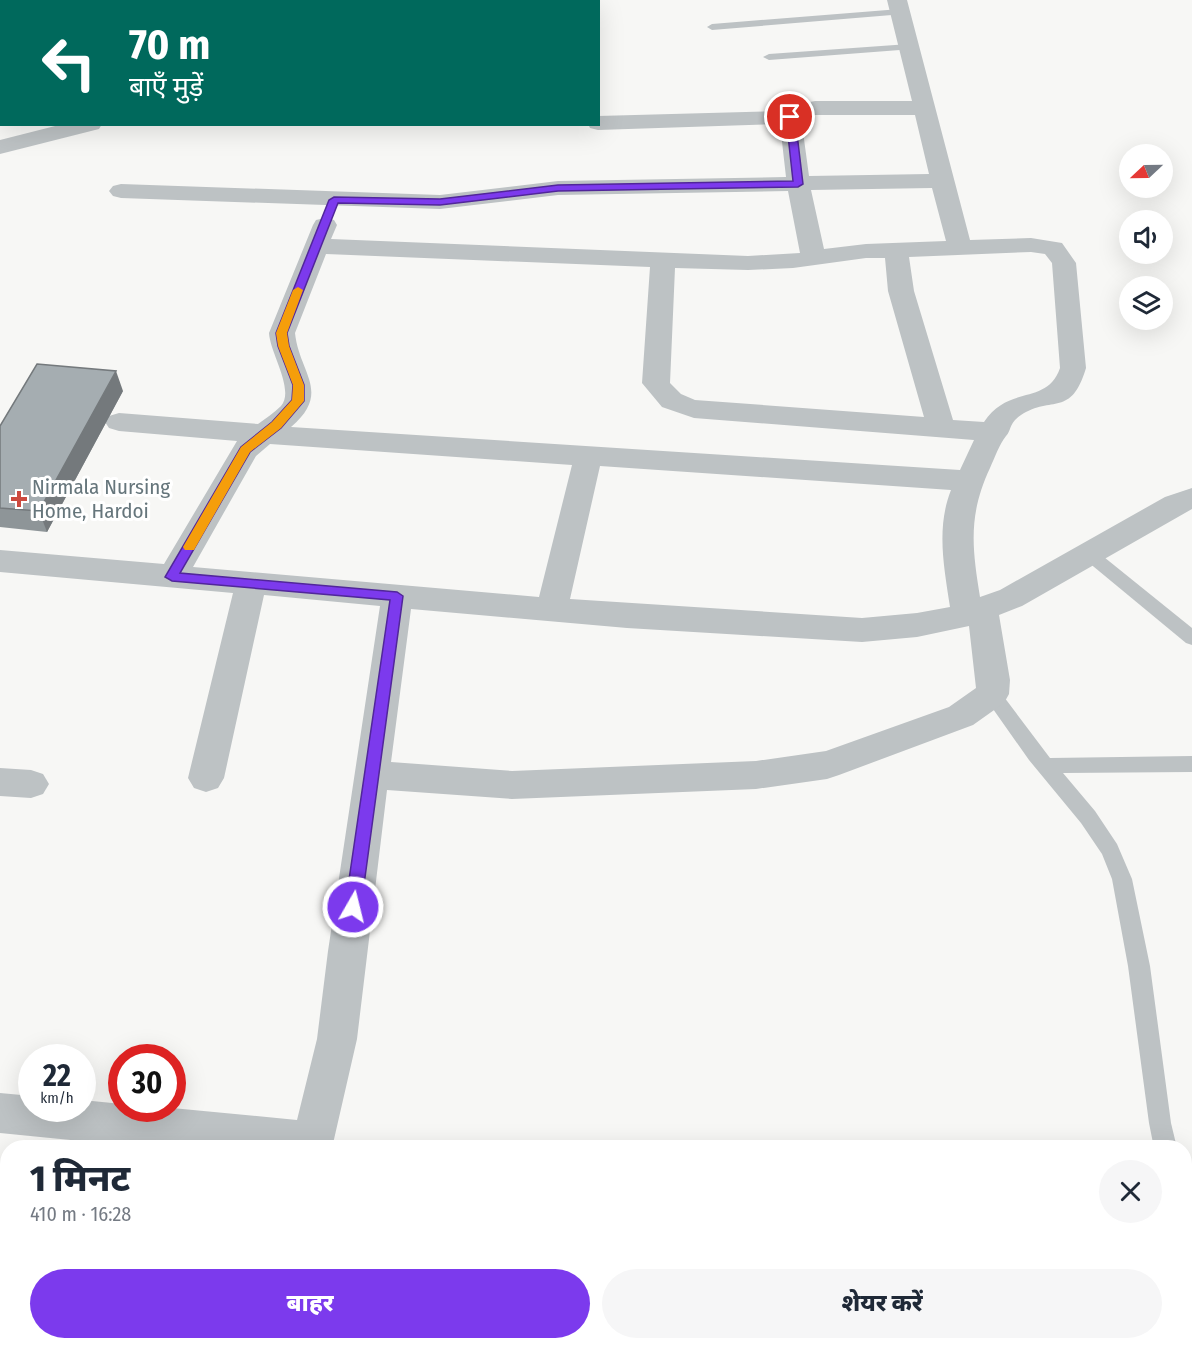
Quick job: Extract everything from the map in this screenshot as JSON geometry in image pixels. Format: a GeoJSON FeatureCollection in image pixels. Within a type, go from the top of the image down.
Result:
{"type":"FeatureCollection","features":[{"type":"Feature","properties":{"kind":"street"},"geometry":{"type":"LineString","coordinates":[[898,6],[925,108],[941,181],[960,247]]}},
{"type":"Feature","properties":{"kind":"street"},"geometry":{"type":"LineString","coordinates":[[813,257],[798,184],[790,117],[792,112],[800,109],[925,108]]}},
{"type":"Feature","properties":{"kind":"street"},"geometry":{"type":"LineString","coordinates":[[600,123],[790,117]]}},
{"type":"Feature","properties":{"kind":"street"},"geometry":{"type":"LineString","coordinates":[[0,147],[83,126]]}},
{"type":"Feature","properties":{"kind":"street"},"geometry":{"type":"LineString","coordinates":[[121,191],[440,202],[558,188],[941,181]]}},
{"type":"Feature","properties":{"kind":"street"},"geometry":{"type":"LineString","coordinates":[[172,577],[246,450],[290,413],[298,401],[298,385],[283,346],[282,333],[334,200]]}},
{"type":"Feature","properties":{"kind":"street"},"geometry":{"type":"LineString","coordinates":[[316,246],[748,263],[793,261],[813,257],[896,250],[1042,244],[1053,248],[1064,263],[1073,368],[1070,383],[1062,392],[1014,408],[1002,417],[970,481],[958,518],[957,540],[974,612],[990,656],[992,694],[961,716],[827,765],[756,775],[512,785],[371,775]]}},
{"type":"Feature","properties":{"kind":"street"},"geometry":{"type":"LineString","coordinates":[[896,250],[901,291],[908,322],[941,428]]}},
{"type":"Feature","properties":{"kind":"street"},"geometry":{"type":"LineString","coordinates":[[663,259],[655,364],[656,383],[664,397],[673,404],[694,409],[995,432]]}},
{"type":"Feature","properties":{"kind":"street"},"geometry":{"type":"LineString","coordinates":[[119,422],[263,435],[680,460],[970,481]]}},
{"type":"Feature","properties":{"kind":"street"},"geometry":{"type":"LineString","coordinates":[[552,610],[588,456]]}},
{"type":"Feature","properties":{"kind":"street"},"geometry":{"type":"LineString","coordinates":[[0,561],[552,610],[862,630],[917,625],[974,612],[1011,598],[1176,504],[1192,498]]}},
{"type":"Feature","properties":{"kind":"street"},"geometry":{"type":"LineString","coordinates":[[206,778],[251,584]]}},
{"type":"Feature","properties":{"kind":"street"},"geometry":{"type":"LineString","coordinates":[[313,1140],[338,1039],[347,951],[397,596]]}},
{"type":"Feature","properties":{"kind":"street"},"geometry":{"type":"LineString","coordinates":[[0,1113],[263,1140]]}},
{"type":"Feature","properties":{"kind":"lane"},"geometry":{"type":"LineString","coordinates":[[712,27],[898,6]]}},
{"type":"Feature","properties":{"kind":"lane"},"geometry":{"type":"LineString","coordinates":[[769,57],[909,47]]}},
{"type":"Feature","properties":{"kind":"lane"},"geometry":{"type":"LineString","coordinates":[[1088,553],[1192,638]]}},
{"type":"Feature","properties":{"kind":"lane"},"geometry":{"type":"LineString","coordinates":[[992,694],[1045,766],[1093,825],[1110,850],[1122,879],[1139,966],[1164,1140]]}},
{"type":"Feature","properties":{"kind":"lane"},"geometry":{"type":"LineString","coordinates":[[1045,766],[1192,764]]}},
{"type":"Feature","properties":{"kind":"building"},"geometry":{"type":"Polygon","coordinates":[[[37,364],[116,371],[39,511],[0,508],[0,426],[37,364]]]}},
{"type":"Feature","properties":{"kind":"slow traffic"},"geometry":{"type":"LineString","coordinates":[[189,547],[246,450],[290,413],[298,401],[298,385],[283,346],[282,333],[298,290]]}},
{"type":"Feature","properties":{"kind":"place","name":"Nirmala Nursing Home, Hardoi"},"geometry":{"type":"Point","coordinates":[19,499]}},
{"type":"Feature","properties":{"kind":"route"},"geometry":{"type":"LineString","coordinates":[[353,907],[397,596],[172,577],[246,450],[290,413],[298,401],[298,385],[283,346],[282,333],[334,200],[440,202],[558,188],[798,184],[790,117]]}}]}
